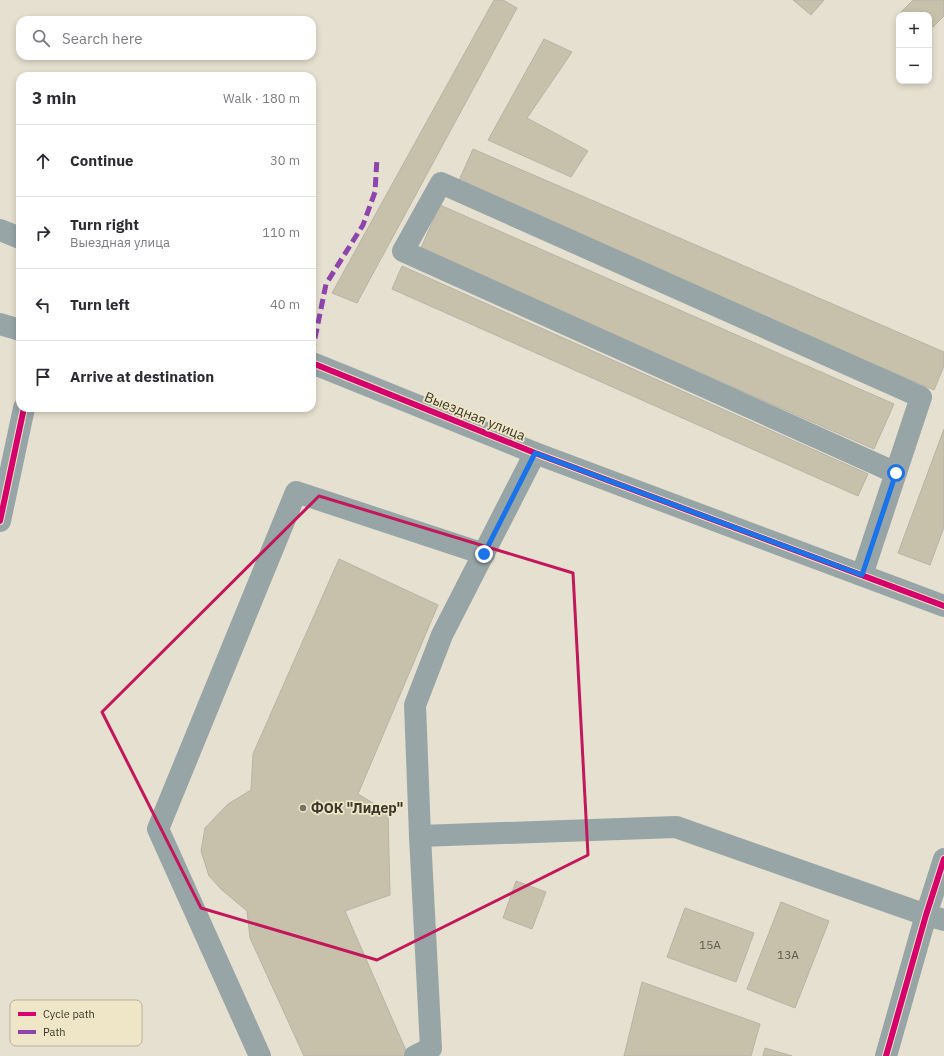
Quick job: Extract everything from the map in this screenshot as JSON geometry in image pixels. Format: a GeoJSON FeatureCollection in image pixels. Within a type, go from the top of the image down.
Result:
{"type":"FeatureCollection","features":[{"type":"Feature","properties":{"kind":"street"},"geometry":{"type":"LineString","coordinates":[[862,575],[896,473],[921,397],[441,183],[403,251],[896,473]]}},
{"type":"Feature","properties":{"kind":"street"},"geometry":{"type":"LineString","coordinates":[[0,230],[16,236]]}},
{"type":"Feature","properties":{"kind":"street"},"geometry":{"type":"LineString","coordinates":[[0,324],[16,329]]}},
{"type":"Feature","properties":{"kind":"street","name":"Выездная улица"},"geometry":{"type":"LineString","coordinates":[[316,365],[535,453],[944,606]]}},
{"type":"Feature","properties":{"kind":"street"},"geometry":{"type":"LineString","coordinates":[[0,521],[23,412]]}},
{"type":"Feature","properties":{"kind":"street"},"geometry":{"type":"LineString","coordinates":[[415,1056],[431,1048],[415,705],[442,635],[535,453]]}},
{"type":"Feature","properties":{"kind":"street"},"geometry":{"type":"LineString","coordinates":[[260,1056],[158,829],[296,492],[484,554]]}},
{"type":"Feature","properties":{"kind":"street"},"geometry":{"type":"LineString","coordinates":[[420,836],[676,827],[935,917]]}},
{"type":"Feature","properties":{"kind":"street"},"geometry":{"type":"LineString","coordinates":[[886,1056],[935,917],[944,859]]}},
{"type":"Feature","properties":{"kind":"highlighted area"},"geometry":{"type":"Polygon","coordinates":[[[319,496],[573,573],[588,855],[377,960],[201,908],[102,712],[319,496]]]}},
{"type":"Feature","properties":{"kind":"building"},"geometry":{"type":"Polygon","coordinates":[[[494,0],[503,0],[517,8],[357,303],[332,293],[494,0]]]}},
{"type":"Feature","properties":{"kind":"building"},"geometry":{"type":"Polygon","coordinates":[[[793,0],[824,0],[811,15],[793,0]]]}},
{"type":"Feature","properties":{"kind":"building"},"geometry":{"type":"Polygon","coordinates":[[[913,0],[944,0],[944,16],[932,28],[932,12],[901,12],[913,0]]]}},
{"type":"Feature","properties":{"kind":"building"},"geometry":{"type":"Polygon","coordinates":[[[544,39],[572,52],[527,118],[588,151],[571,177],[488,140],[544,39]]]}},
{"type":"Feature","properties":{"kind":"building"},"geometry":{"type":"Polygon","coordinates":[[[473,149],[944,352],[944,366],[934,390],[457,185],[473,149]]]}},
{"type":"Feature","properties":{"kind":"building"},"geometry":{"type":"Polygon","coordinates":[[[440,205],[894,404],[874,449],[420,250],[440,205]]]}},
{"type":"Feature","properties":{"kind":"building"},"geometry":{"type":"Polygon","coordinates":[[[402,266],[868,474],[858,496],[392,289],[402,266]]]}},
{"type":"Feature","properties":{"kind":"building"},"geometry":{"type":"Polygon","coordinates":[[[944,429],[944,527],[930,565],[898,553],[944,429]]]}},
{"type":"Feature","properties":{"kind":"building","name":"ФОК \"Лидер\""},"geometry":{"type":"Polygon","coordinates":[[[339,559],[438,605],[358,794],[388,812],[390,895],[345,911],[408,1055],[406,1056],[304,1056],[250,938],[247,911],[222,890],[209,876],[201,851],[205,828],[228,804],[251,790],[253,754],[339,559]]]}},
{"type":"Feature","properties":{"kind":"building"},"geometry":{"type":"Polygon","coordinates":[[[516,881],[546,892],[532,929],[503,918],[516,881]]]}},
{"type":"Feature","properties":{"kind":"building"},"geometry":{"type":"Polygon","coordinates":[[[781,902],[829,921],[795,1008],[747,989],[781,902]]]}},
{"type":"Feature","properties":{"kind":"building"},"geometry":{"type":"Polygon","coordinates":[[[685,908],[754,933],[736,982],[667,957],[685,908]]]}},
{"type":"Feature","properties":{"kind":"building"},"geometry":{"type":"Polygon","coordinates":[[[642,982],[760,1024],[751,1056],[624,1056],[642,982]]]}},
{"type":"Feature","properties":{"kind":"building"},"geometry":{"type":"Polygon","coordinates":[[[765,1048],[792,1056],[763,1056],[765,1048]]]}},
{"type":"Feature","properties":{"kind":"marked path"},"geometry":{"type":"LineString","coordinates":[[316,333],[326,284],[363,225],[375,192],[377,158]]}},
{"type":"Feature","properties":{"kind":"cycle path"},"geometry":{"type":"LineString","coordinates":[[316,365],[535,453],[944,606]]}},
{"type":"Feature","properties":{"kind":"cycle path"},"geometry":{"type":"LineString","coordinates":[[0,521],[23,412]]}},
{"type":"Feature","properties":{"kind":"cycle path"},"geometry":{"type":"LineString","coordinates":[[886,1056],[926,915],[944,859]]}},
{"type":"Feature","properties":{"kind":"place","name":"ФОК \"Лидер\""},"geometry":{"type":"Point","coordinates":[303,808]}},
{"type":"Feature","properties":{"kind":"route"},"geometry":{"type":"LineString","coordinates":[[484,554],[535,453],[862,575],[896,473]]}}]}
